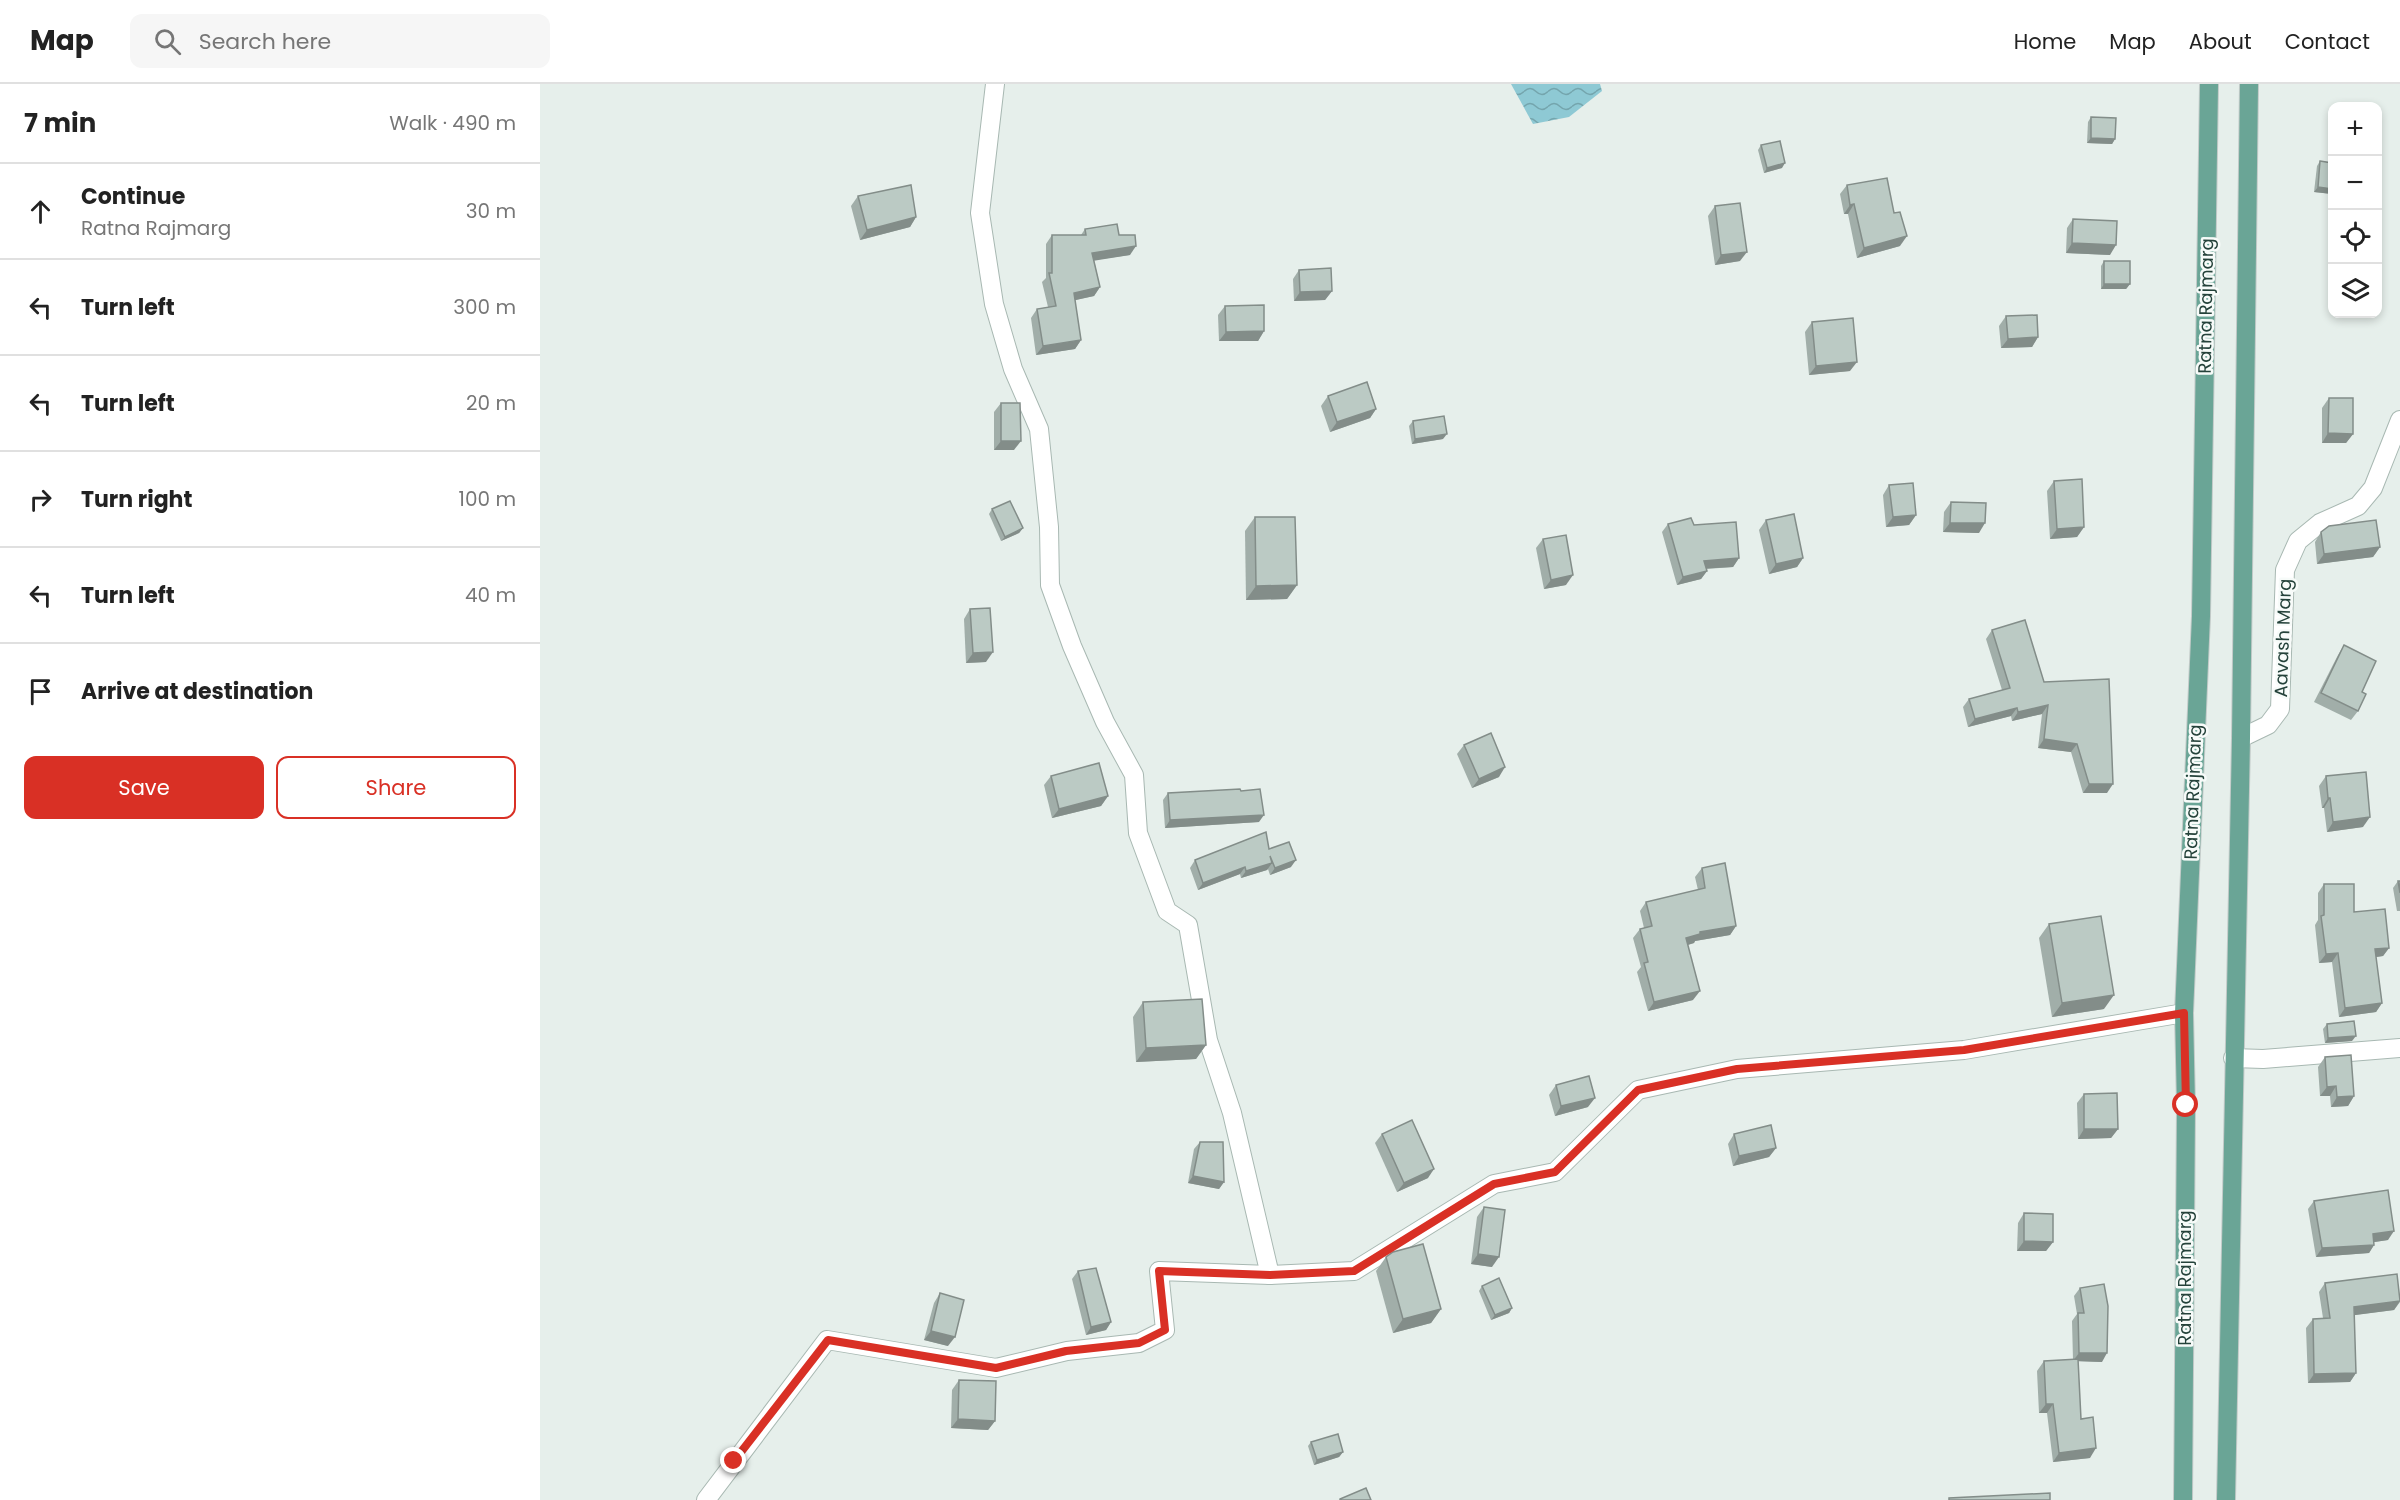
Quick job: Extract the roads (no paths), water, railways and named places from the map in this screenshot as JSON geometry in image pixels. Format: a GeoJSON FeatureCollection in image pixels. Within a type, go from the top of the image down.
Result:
{"type":"FeatureCollection","features":[{"type":"Feature","properties":{"kind":"main road","name":"Ratna Rajmarg"},"geometry":{"type":"LineString","coordinates":[[2183,1500],[2186,1105],[2184,1013],[2201,616],[2209,84]]}},
{"type":"Feature","properties":{"kind":"main road"},"geometry":{"type":"LineString","coordinates":[[2226,1500],[2241,738],[2249,84]]}},
{"type":"Feature","properties":{"kind":"street"},"geometry":{"type":"LineString","coordinates":[[995,84],[980,213],[994,304],[1013,369],[1038,429],[1049,528],[1050,585],[1072,646],[1101,711],[1134,775],[1138,833],[1167,911],[1188,925],[1208,1040],[1232,1113],[1270,1275]]}},
{"type":"Feature","properties":{"kind":"street","name":"Aavash Marg"},"geometry":{"type":"LineString","coordinates":[[2241,738],[2268,725],[2280,709],[2285,570],[2298,542],[2320,523],[2358,506],[2373,488],[2400,420]]}},
{"type":"Feature","properties":{"kind":"street"},"geometry":{"type":"LineString","coordinates":[[706,1500],[828,1340],[996,1368],[1066,1351],[1139,1343],[1165,1330],[1159,1271],[1270,1275],[1354,1271],[1494,1184],[1555,1172],[1638,1090],[1737,1069],[1964,1050],[2184,1013]]}},
{"type":"Feature","properties":{"kind":"street"},"geometry":{"type":"LineString","coordinates":[[2233,1058],[2263,1059],[2400,1048]]}},
{"type":"Feature","properties":{"kind":"water"},"geometry":{"type":"Polygon","coordinates":[[[1511,84],[1600,84],[1602,91],[1569,117],[1533,124],[1511,84]]]}}]}
